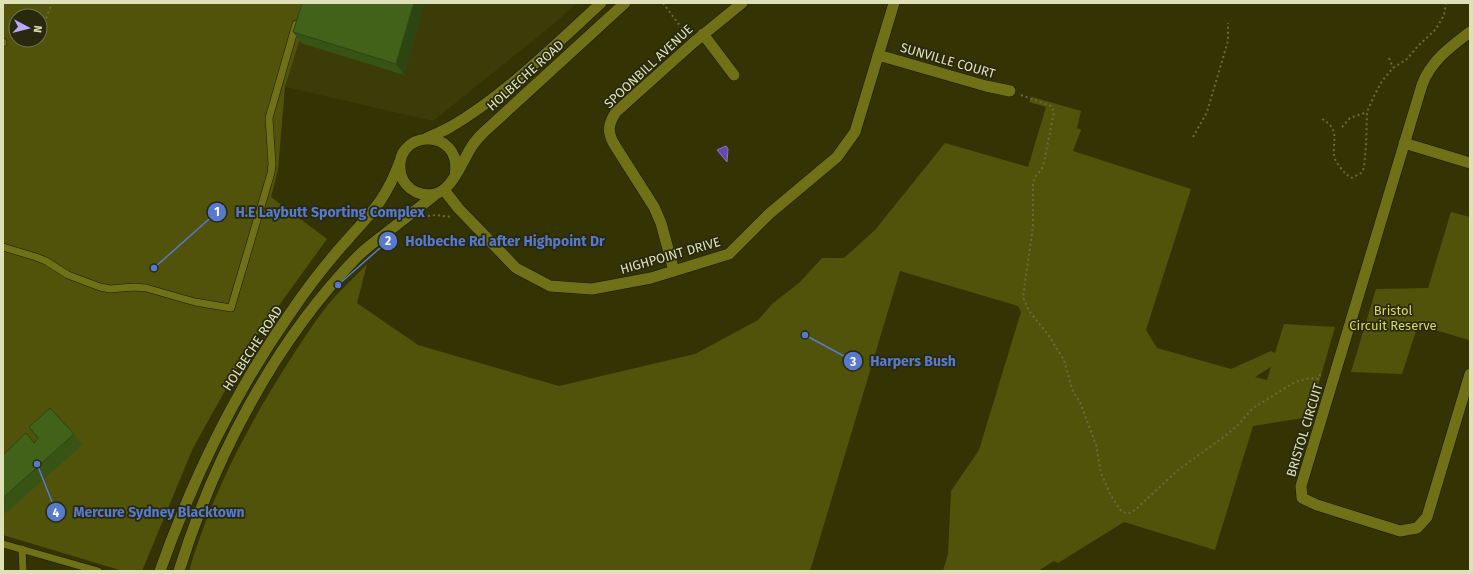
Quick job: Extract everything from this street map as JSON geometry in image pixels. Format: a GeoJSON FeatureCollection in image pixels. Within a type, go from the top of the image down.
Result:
{"type":"FeatureCollection","features":[{"type":"Feature","properties":{"kind":"street","name":"HOLBECHE ROAD"},"geometry":{"type":"LineString","coordinates":[[427,138],[451,127],[490,100],[534,64],[602,3]]}},
{"type":"Feature","properties":{"kind":"street","name":"HOLBECHE ROAD"},"geometry":{"type":"LineString","coordinates":[[455,176],[472,147],[484,132],[625,3]]}},
{"type":"Feature","properties":{"kind":"street","name":"SPOONBILL AVENUE"},"geometry":{"type":"LineString","coordinates":[[674,271],[661,223],[654,207],[614,144],[608,128],[616,112],[703,34],[742,3]]}},
{"type":"Feature","properties":{"kind":"street","name":"HIGHPOINT DRIVE"},"geometry":{"type":"LineString","coordinates":[[440,192],[516,268],[550,286],[592,289],[651,278],[729,254],[769,214],[837,156],[855,132],[894,3]]}},
{"type":"Feature","properties":{"kind":"street","name":"BRISTOL CIRCUIT"},"geometry":{"type":"LineString","coordinates":[[1470,32],[1448,49],[1428,70],[1422,85],[1301,486],[1302,498],[1317,505],[1400,531],[1417,528],[1427,517],[1470,374]]}},
{"type":"Feature","properties":{"kind":"street"},"geometry":{"type":"LineString","coordinates":[[703,34],[734,75]]}},
{"type":"Feature","properties":{"kind":"street","name":"SUNVILLE COURT"},"geometry":{"type":"LineString","coordinates":[[878,55],[986,86],[1010,91]]}},
{"type":"Feature","properties":{"kind":"street"},"geometry":{"type":"LineString","coordinates":[[179,571],[198,514],[218,466],[251,403],[289,342],[323,295],[359,255],[440,192],[450,184],[455,176],[455,158],[451,150],[436,139],[427,138],[418,140],[410,145],[404,152],[400,161],[402,178],[406,185],[413,191],[421,194],[429,195],[440,192]]}},
{"type":"Feature","properties":{"kind":"street"},"geometry":{"type":"LineString","coordinates":[[1404,143],[1470,163]]}},
{"type":"Feature","properties":{"kind":"street","name":"HOLBECHE ROAD"},"geometry":{"type":"LineString","coordinates":[[160,571],[171,539],[200,469],[236,397],[255,365],[292,311],[339,251],[380,203],[389,189],[400,161]]}},
{"type":"Feature","properties":{"kind":"lane"},"geometry":{"type":"LineString","coordinates":[[3,247],[46,261],[68,275],[100,287],[110,289],[134,287],[146,288],[195,302],[231,308],[269,178],[272,164],[269,118],[298,17]]}},
{"type":"Feature","properties":{"kind":"lane"},"geometry":{"type":"LineString","coordinates":[[3,544],[98,571]]}},
{"type":"Feature","properties":{"kind":"lane"},"geometry":{"type":"LineString","coordinates":[[22,549],[23,571]]}},
{"type":"Feature","properties":{"kind":"path"},"geometry":{"type":"LineString","coordinates":[[48,14],[52,3]]}},
{"type":"Feature","properties":{"kind":"path"},"geometry":{"type":"LineString","coordinates":[[663,3],[693,43]]}},
{"type":"Feature","properties":{"kind":"path"},"geometry":{"type":"LineString","coordinates":[[1322,119],[1330,124],[1333,130],[1335,139],[1335,160],[1346,175],[1352,178],[1361,173],[1364,168],[1367,112],[1382,81],[1393,68],[1407,59],[1436,29],[1444,15],[1446,3]]}},
{"type":"Feature","properties":{"kind":"path"},"geometry":{"type":"LineString","coordinates":[[1193,137],[1207,112],[1220,70],[1228,42],[1228,22]]}},
{"type":"Feature","properties":{"kind":"path"},"geometry":{"type":"LineString","coordinates":[[1389,58],[1393,68]]}},
{"type":"Feature","properties":{"kind":"path"},"geometry":{"type":"LineString","coordinates":[[1010,91],[1051,106],[1054,112],[1043,167],[1035,176],[1033,182],[1033,226],[1023,297],[1029,311],[1050,336],[1064,360],[1073,392],[1082,408],[1096,445],[1101,473],[1110,494],[1121,511],[1126,514],[1135,510],[1178,470],[1225,436],[1237,426],[1253,408],[1262,402],[1295,382],[1310,378],[1318,379],[1320,375],[1327,377]]}},
{"type":"Feature","properties":{"kind":"path"},"geometry":{"type":"LineString","coordinates":[[1342,127],[1350,118],[1367,112]]}},
{"type":"Feature","properties":{"kind":"path"},"geometry":{"type":"LineString","coordinates":[[423,218],[436,215],[451,217],[459,210]]}},
{"type":"Feature","properties":{"kind":"shaded area"},"geometry":{"type":"Polygon","coordinates":[[[311,3],[577,3],[555,23],[433,121],[285,87],[311,3]]]}},
{"type":"Feature","properties":{"kind":"shaded area"},"geometry":{"type":"Polygon","coordinates":[[[726,146],[728,149],[727,162],[717,150],[726,146]]]}},
{"type":"Feature","properties":{"kind":"green space"},"geometry":{"type":"Polygon","coordinates":[[[3,3],[311,3],[285,87],[278,170],[271,197],[327,239],[251,344],[193,448],[142,571],[123,571],[3,535],[3,3]]]}},
{"type":"Feature","properties":{"kind":"green space"},"geometry":{"type":"Polygon","coordinates":[[[1032,97],[1081,111],[1077,128],[1081,130],[1073,151],[1191,189],[1146,330],[1157,348],[1231,369],[1271,351],[1275,353],[1284,324],[1335,327],[1309,417],[1253,426],[1215,550],[1124,522],[1058,563],[1054,561],[1038,571],[943,571],[948,554],[951,491],[979,450],[1021,312],[1018,306],[900,271],[810,571],[189,571],[207,517],[218,491],[257,414],[321,313],[336,295],[367,264],[357,303],[418,345],[559,386],[695,354],[758,320],[772,304],[799,283],[822,258],[844,258],[875,230],[945,143],[1028,167],[1046,107],[1029,102],[1032,97]],[[1271,367],[1255,377],[1267,380],[1271,367]]]}},
{"type":"Feature","properties":{"kind":"green space","name":"Bristol Circuit Reserve"},"geometry":{"type":"Polygon","coordinates":[[[1451,212],[1470,217],[1469,340],[1418,325],[1402,374],[1351,372],[1376,289],[1428,288],[1451,212]]]}},
{"type":"Feature","properties":{"kind":"building"},"geometry":{"type":"Polygon","coordinates":[[[302,3],[414,3],[396,64],[293,32],[302,3]]]}},
{"type":"Feature","properties":{"kind":"building"},"geometry":{"type":"Polygon","coordinates":[[[50,408],[74,434],[3,498],[3,455],[26,433],[34,443],[38,438],[29,427],[50,408]]]}},
{"type":"Feature","properties":{"kind":"place","name":"H.E Laybutt Sporting Complex"},"geometry":{"type":"Point","coordinates":[154,268]}},
{"type":"Feature","properties":{"kind":"place","name":"Holbeche Rd after Highpoint Dr"},"geometry":{"type":"Point","coordinates":[338,285]}},
{"type":"Feature","properties":{"kind":"place","name":"Harpers Bush"},"geometry":{"type":"Point","coordinates":[805,335]}},
{"type":"Feature","properties":{"kind":"place","name":"Mercure Sydney Blacktown"},"geometry":{"type":"Point","coordinates":[37,464]}}]}
